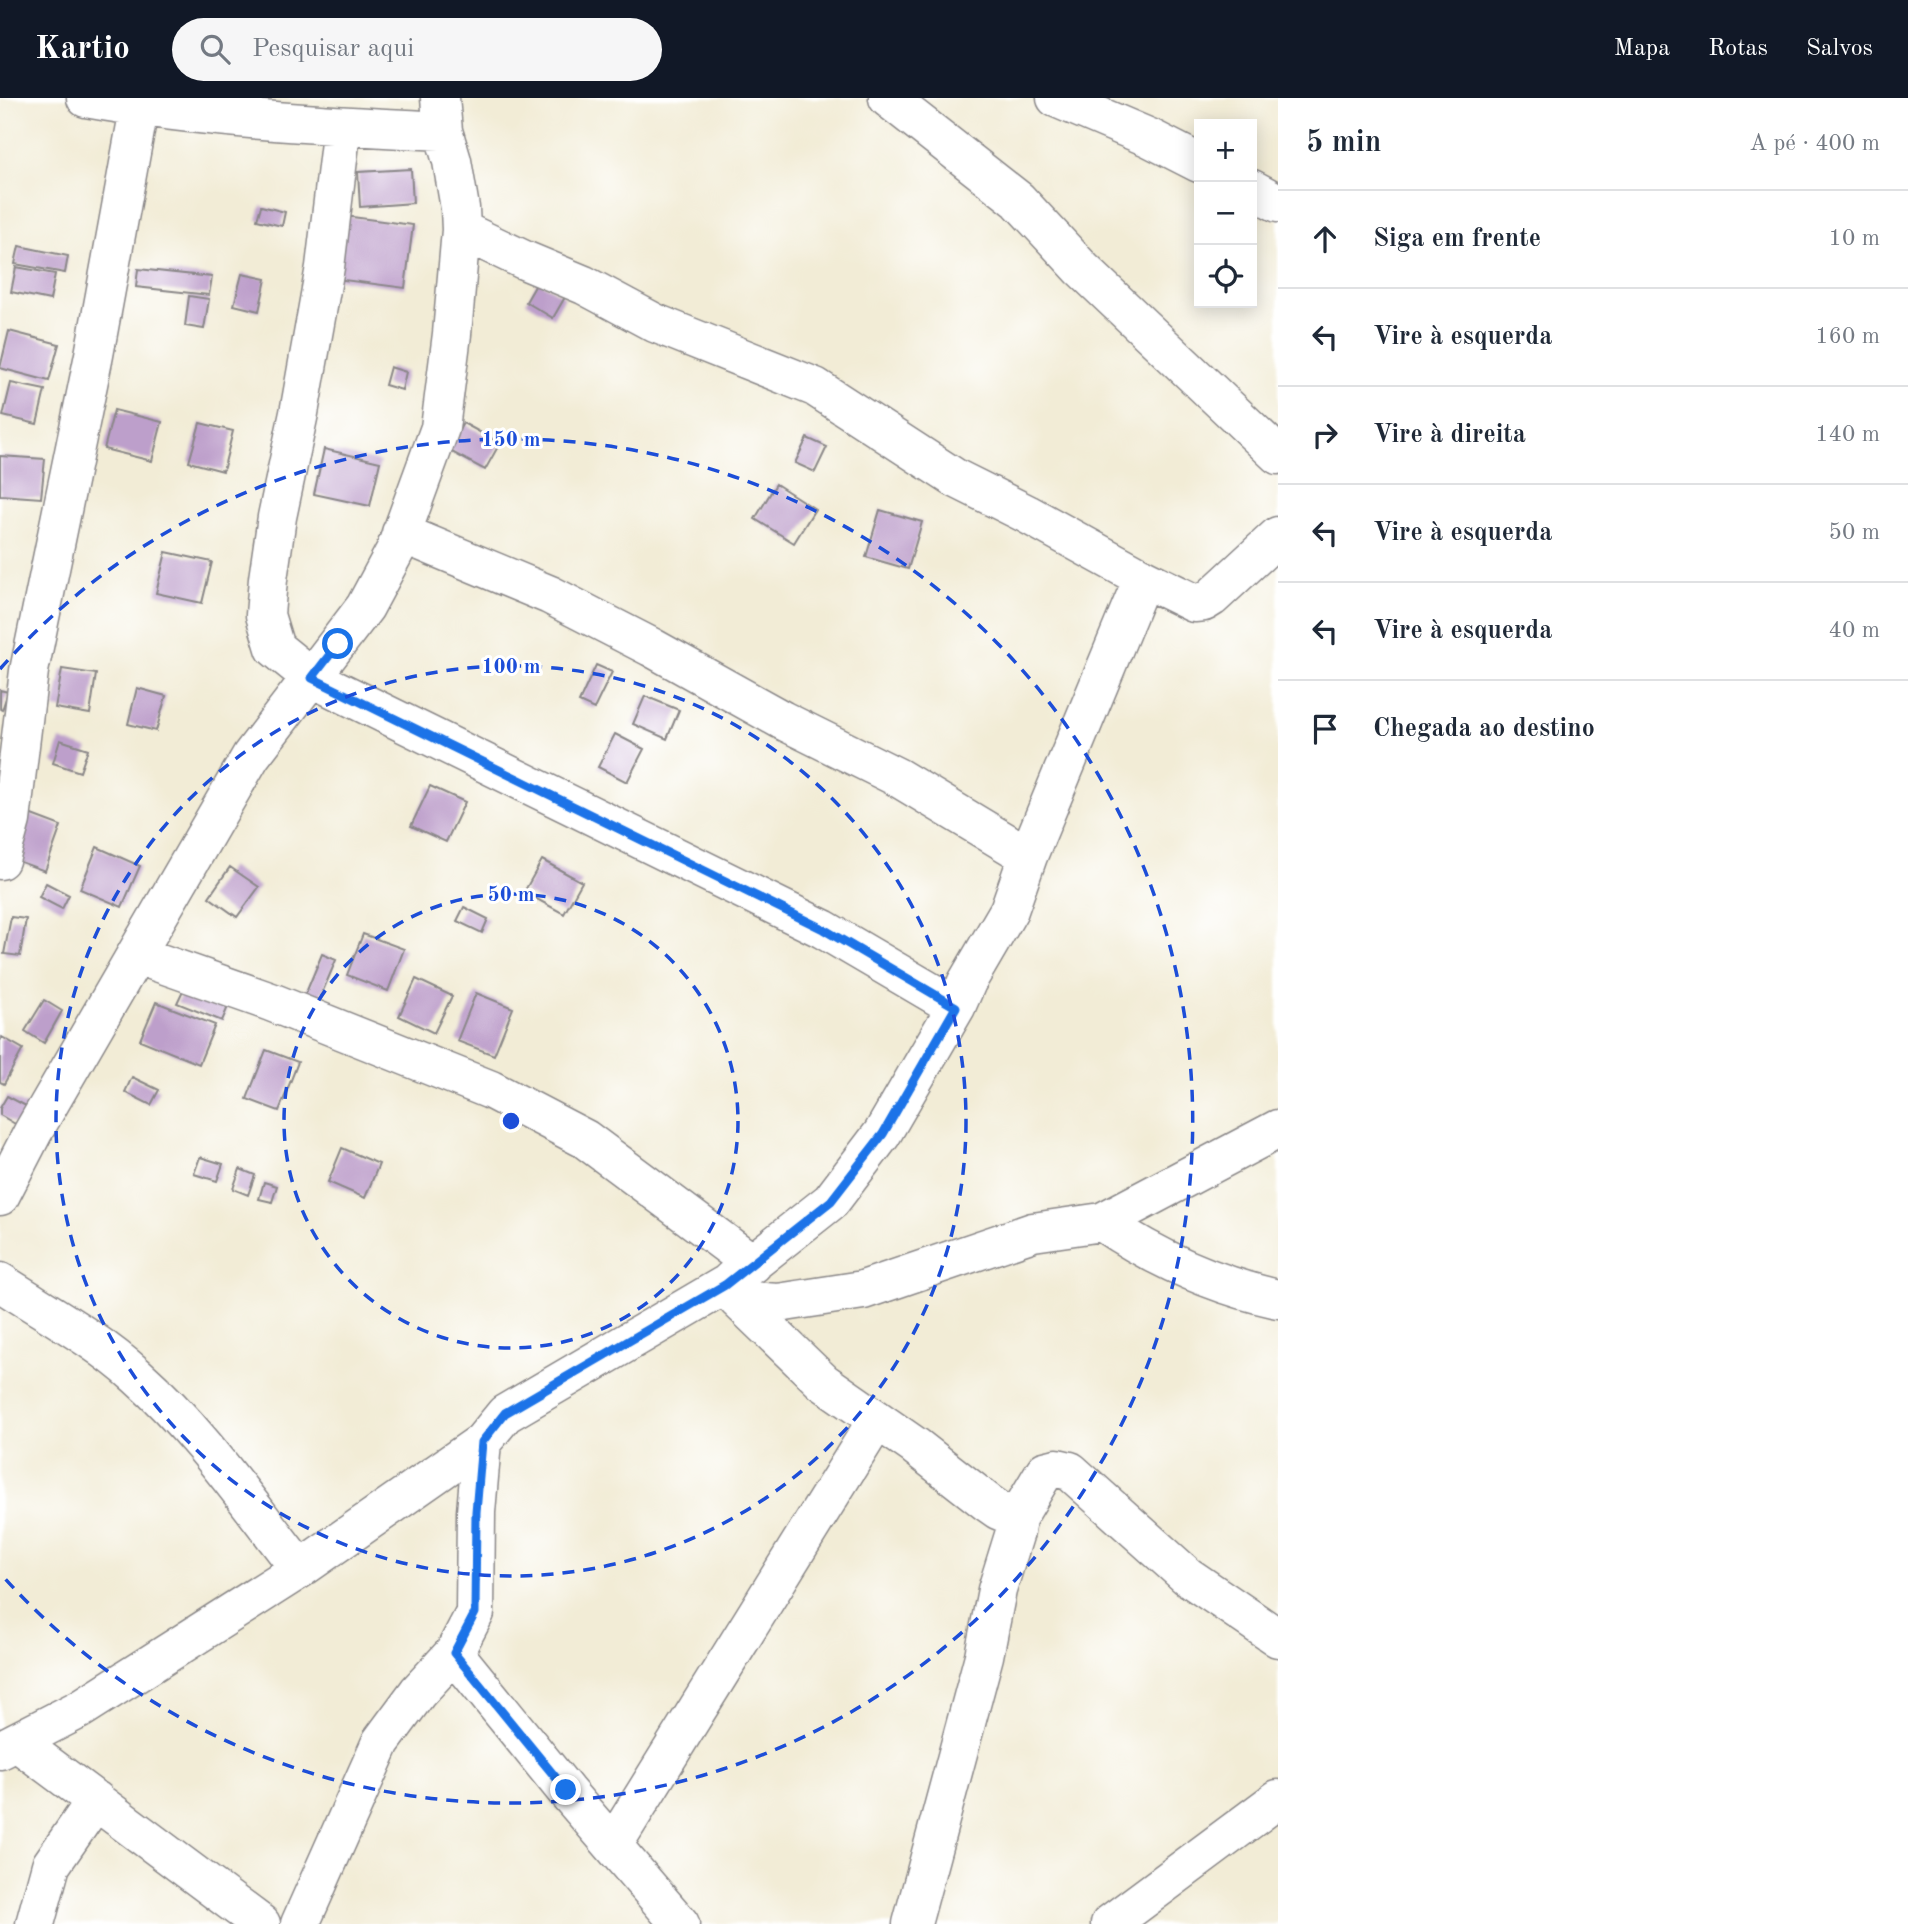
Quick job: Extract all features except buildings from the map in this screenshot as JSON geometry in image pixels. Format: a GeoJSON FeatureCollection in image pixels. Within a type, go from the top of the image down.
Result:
{"type":"FeatureCollection","features":[{"type":"Feature","properties":{"kind":"street"},"geometry":{"type":"LineString","coordinates":[[0,1196],[33,1132],[251,756],[365,607],[395,551],[440,428],[461,230],[460,208],[442,114],[342,126],[86,98]]}},
{"type":"Feature","properties":{"kind":"street"},"geometry":{"type":"LineString","coordinates":[[888,98],[1018,200],[1082,269],[1278,455]]}},
{"type":"Feature","properties":{"kind":"street"},"geometry":{"type":"LineString","coordinates":[[1056,98],[1150,138],[1194,160]]}},
{"type":"Feature","properties":{"kind":"street"},"geometry":{"type":"LineString","coordinates":[[0,860],[11,820],[29,671],[94,355],[140,103]]}},
{"type":"Feature","properties":{"kind":"street"},"geometry":{"type":"LineString","coordinates":[[342,126],[325,267],[277,517],[268,579],[265,615],[275,648],[312,678],[823,929],[956,1007]]}},
{"type":"Feature","properties":{"kind":"street"},"geometry":{"type":"LineString","coordinates":[[1257,192],[1278,203]]}},
{"type":"Feature","properties":{"kind":"street"},"geometry":{"type":"LineString","coordinates":[[461,230],[584,285],[655,323],[815,387],[955,478],[1194,603],[1204,602],[1212,597],[1278,536]]}},
{"type":"Feature","properties":{"kind":"street"},"geometry":{"type":"LineString","coordinates":[[401,533],[550,595],[651,647],[782,720],[897,777],[1028,856]]}},
{"type":"Feature","properties":{"kind":"street"},"geometry":{"type":"LineString","coordinates":[[12,1736],[80,1709],[300,1569],[482,1442],[505,1413],[739,1283],[831,1201],[883,1134],[1009,910],[1028,856],[1143,578]]}},
{"type":"Feature","properties":{"kind":"street"},"geometry":{"type":"LineString","coordinates":[[137,955],[271,1002],[491,1090],[585,1139],[739,1283],[823,1382],[988,1503],[1017,1518]]}},
{"type":"Feature","properties":{"kind":"street"},"geometry":{"type":"LineString","coordinates":[[739,1283],[778,1303],[863,1290],[1033,1232],[1102,1222],[1278,1129]]}},
{"type":"Feature","properties":{"kind":"street"},"geometry":{"type":"LineString","coordinates":[[1102,1222],[1134,1243],[1179,1266],[1247,1292],[1278,1299]]}},
{"type":"Feature","properties":{"kind":"street"},"geometry":{"type":"LineString","coordinates":[[0,1282],[90,1340],[136,1375],[173,1410],[300,1569]]}},
{"type":"Feature","properties":{"kind":"street"},"geometry":{"type":"LineString","coordinates":[[613,1845],[877,1420]]}},
{"type":"Feature","properties":{"kind":"street"},"geometry":{"type":"LineString","coordinates":[[300,1924],[381,1742],[418,1692],[454,1653],[475,1613],[476,1512],[482,1442]]}},
{"type":"Feature","properties":{"kind":"street"},"geometry":{"type":"LineString","coordinates":[[912,1924],[984,1656],[997,1590],[1017,1518],[1045,1471],[1057,1468],[1070,1471],[1187,1576],[1278,1638]]}},
{"type":"Feature","properties":{"kind":"street"},"geometry":{"type":"LineString","coordinates":[[454,1653],[680,1924]]}},
{"type":"Feature","properties":{"kind":"street"},"geometry":{"type":"LineString","coordinates":[[12,1736],[261,1924]]}},
{"type":"Feature","properties":{"kind":"street"},"geometry":{"type":"LineString","coordinates":[[35,1924],[51,1865],[96,1800]]}},
{"type":"Feature","properties":{"kind":"street"},"geometry":{"type":"LineString","coordinates":[[1110,1924],[1278,1800]]}},
{"type":"Feature","properties":{"kind":"route"},"geometry":{"type":"LineString","coordinates":[[338,644],[312,678],[823,929],[956,1007],[883,1134],[831,1201],[725,1285],[505,1413],[482,1442],[476,1512],[475,1613],[454,1653],[566,1790]]}}]}
